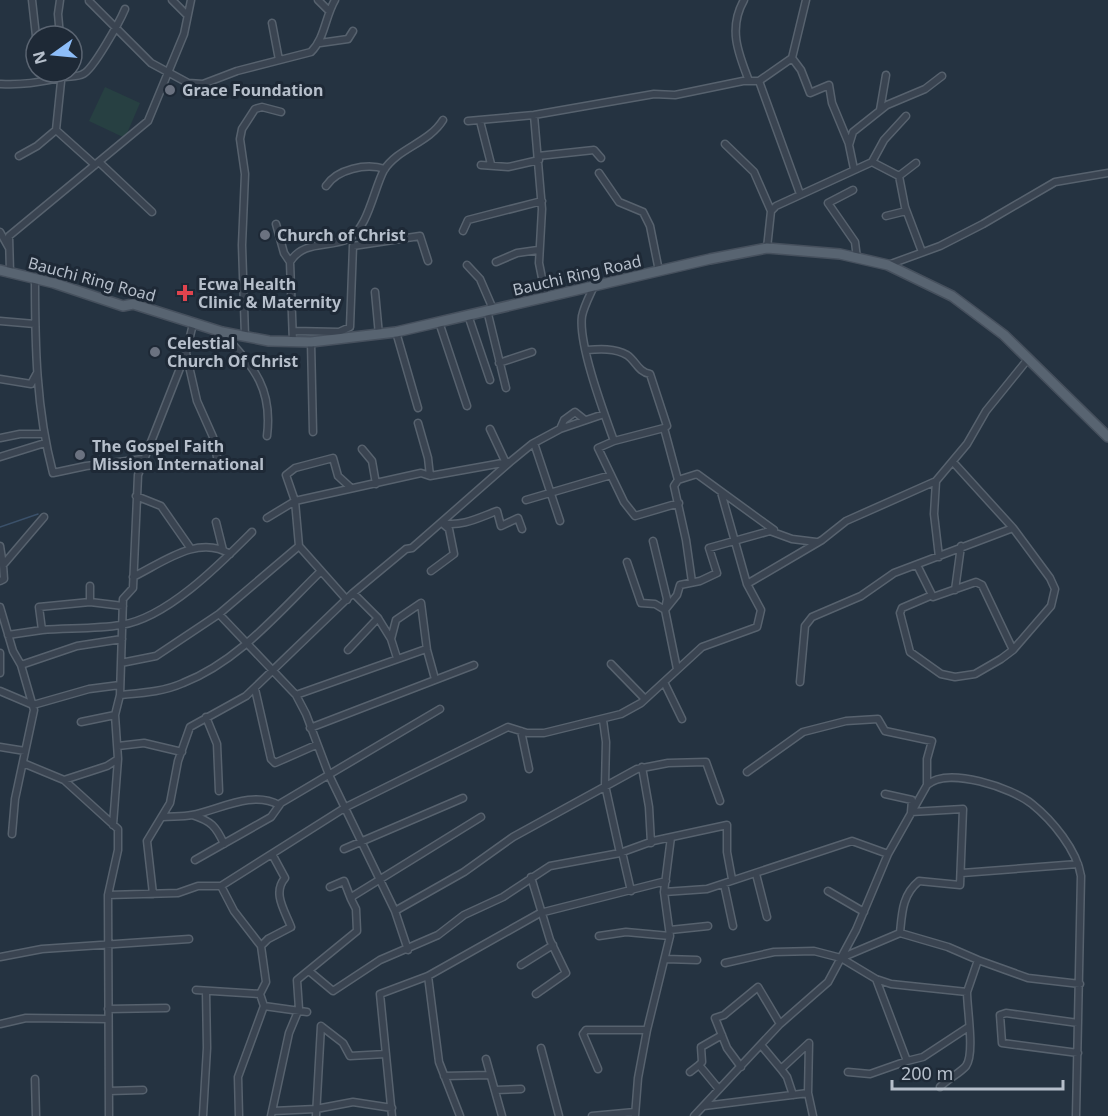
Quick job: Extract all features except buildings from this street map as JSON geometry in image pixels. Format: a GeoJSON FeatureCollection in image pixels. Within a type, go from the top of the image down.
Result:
{"type":"FeatureCollection","features":[{"type":"Feature","properties":{"kind":"main road","name":"Bauchi Ring Road"},"geometry":{"type":"LineString","coordinates":[[5,271],[123,306],[133,304],[222,332],[293,342],[311,342],[396,332],[767,248],[801,249],[888,265],[952,296],[1004,335],[1108,437]]}},
{"type":"Feature","properties":{"kind":"street"},"geometry":{"type":"LineString","coordinates":[[32,0],[35,24]]}},
{"type":"Feature","properties":{"kind":"street"},"geometry":{"type":"LineString","coordinates":[[59,24],[60,0]]}},
{"type":"Feature","properties":{"kind":"street"},"geometry":{"type":"LineString","coordinates":[[96,8],[102,0]]}},
{"type":"Feature","properties":{"kind":"street"},"geometry":{"type":"LineString","coordinates":[[172,0],[186,14]]}},
{"type":"Feature","properties":{"kind":"street"},"geometry":{"type":"LineString","coordinates":[[5,271],[10,251],[9,236],[148,122],[184,34],[186,14],[191,0]]}},
{"type":"Feature","properties":{"kind":"street"},"geometry":{"type":"LineString","coordinates":[[318,0],[329,11]]}},
{"type":"Feature","properties":{"kind":"street"},"geometry":{"type":"LineString","coordinates":[[89,1],[152,63],[169,75],[188,83],[203,84],[311,52],[320,43],[329,11],[335,0]]}},
{"type":"Feature","properties":{"kind":"street"},"geometry":{"type":"LineString","coordinates":[[744,0],[735,19],[735,39],[749,81]]}},
{"type":"Feature","properties":{"kind":"street"},"geometry":{"type":"LineString","coordinates":[[468,121],[534,115],[654,94],[675,95],[759,81],[792,58],[806,0]]}},
{"type":"Feature","properties":{"kind":"street"},"geometry":{"type":"LineString","coordinates":[[84,74],[100,56],[104,44],[125,9]]}},
{"type":"Feature","properties":{"kind":"street"},"geometry":{"type":"LineString","coordinates":[[272,23],[279,60]]}},
{"type":"Feature","properties":{"kind":"street"},"geometry":{"type":"LineString","coordinates":[[320,43],[348,39],[353,31]]}},
{"type":"Feature","properties":{"kind":"street"},"geometry":{"type":"LineString","coordinates":[[792,58],[801,70],[810,93],[829,85],[832,103],[849,145],[854,169]]}},
{"type":"Feature","properties":{"kind":"street"},"geometry":{"type":"LineString","coordinates":[[880,111],[886,75]]}},
{"type":"Feature","properties":{"kind":"street"},"geometry":{"type":"LineString","coordinates":[[849,145],[853,132],[880,111],[907,95],[925,90],[942,76]]}},
{"type":"Feature","properties":{"kind":"street"},"geometry":{"type":"LineString","coordinates":[[759,81],[800,194]]}},
{"type":"Feature","properties":{"kind":"street"},"geometry":{"type":"LineString","coordinates":[[1,84],[33,84]]}},
{"type":"Feature","properties":{"kind":"street"},"geometry":{"type":"LineString","coordinates":[[19,156],[37,146],[56,130],[62,84]]}},
{"type":"Feature","properties":{"kind":"street"},"geometry":{"type":"LineString","coordinates":[[245,336],[242,245],[245,174],[240,139],[242,129],[255,109],[262,107],[281,112]]}},
{"type":"Feature","properties":{"kind":"street"},"geometry":{"type":"LineString","coordinates":[[534,115],[542,201],[538,250],[546,298]]}},
{"type":"Feature","properties":{"kind":"street"},"geometry":{"type":"LineString","coordinates":[[771,211],[800,194],[872,162],[884,140],[906,116]]}},
{"type":"Feature","properties":{"kind":"street"},"geometry":{"type":"LineString","coordinates":[[293,342],[290,262],[293,256],[314,245],[348,239],[355,233],[374,200],[385,169],[399,156],[436,131],[443,120]]}},
{"type":"Feature","properties":{"kind":"street"},"geometry":{"type":"LineString","coordinates":[[480,121],[491,164]]}},
{"type":"Feature","properties":{"kind":"street"},"geometry":{"type":"LineString","coordinates":[[56,130],[152,212]]}},
{"type":"Feature","properties":{"kind":"street"},"geometry":{"type":"LineString","coordinates":[[724,144],[754,172],[771,211],[767,248]]}},
{"type":"Feature","properties":{"kind":"street"},"geometry":{"type":"LineString","coordinates":[[481,165],[508,167],[538,158],[594,150],[601,158]]}},
{"type":"Feature","properties":{"kind":"street"},"geometry":{"type":"LineString","coordinates":[[872,162],[899,176]]}},
{"type":"Feature","properties":{"kind":"street"},"geometry":{"type":"LineString","coordinates":[[899,176],[916,163]]}},
{"type":"Feature","properties":{"kind":"street"},"geometry":{"type":"LineString","coordinates":[[326,186],[332,177],[345,171],[377,167],[385,169]]}},
{"type":"Feature","properties":{"kind":"street"},"geometry":{"type":"LineString","coordinates":[[599,173],[619,201],[643,212],[650,226],[659,271]]}},
{"type":"Feature","properties":{"kind":"street"},"geometry":{"type":"LineString","coordinates":[[888,265],[983,224],[1055,182],[1108,173]]}},
{"type":"Feature","properties":{"kind":"street"},"geometry":{"type":"LineString","coordinates":[[899,176],[906,211],[922,252]]}},
{"type":"Feature","properties":{"kind":"street"},"geometry":{"type":"LineString","coordinates":[[853,190],[828,203],[830,210],[855,242],[857,258]]}},
{"type":"Feature","properties":{"kind":"street"},"geometry":{"type":"LineString","coordinates":[[463,231],[468,220],[542,201]]}},
{"type":"Feature","properties":{"kind":"street"},"geometry":{"type":"LineString","coordinates":[[885,216],[906,211]]}},
{"type":"Feature","properties":{"kind":"street"},"geometry":{"type":"LineString","coordinates":[[276,224],[284,253],[290,262]]}},
{"type":"Feature","properties":{"kind":"street"},"geometry":{"type":"LineString","coordinates":[[0,232],[10,251]]}},
{"type":"Feature","properties":{"kind":"street"},"geometry":{"type":"LineString","coordinates":[[294,331],[330,332],[350,327],[353,246],[420,236],[428,261]]}},
{"type":"Feature","properties":{"kind":"street"},"geometry":{"type":"LineString","coordinates":[[496,262],[517,253],[538,250]]}},
{"type":"Feature","properties":{"kind":"street"},"geometry":{"type":"LineString","coordinates":[[467,265],[480,279],[490,310],[499,363],[506,388]]}},
{"type":"Feature","properties":{"kind":"street"},"geometry":{"type":"LineString","coordinates":[[35,279],[37,373],[45,443],[53,473],[86,466],[143,459]]}},
{"type":"Feature","properties":{"kind":"street"},"geometry":{"type":"LineString","coordinates":[[594,286],[582,316],[587,350],[604,414],[614,441]]}},
{"type":"Feature","properties":{"kind":"street"},"geometry":{"type":"LineString","coordinates":[[375,292],[379,335]]}},
{"type":"Feature","properties":{"kind":"street"},"geometry":{"type":"LineString","coordinates":[[468,315],[490,380]]}},
{"type":"Feature","properties":{"kind":"street"},"geometry":{"type":"LineString","coordinates":[[0,321],[35,324]]}},
{"type":"Feature","properties":{"kind":"street"},"geometry":{"type":"LineString","coordinates":[[439,322],[467,406]]}},
{"type":"Feature","properties":{"kind":"street"},"geometry":{"type":"LineString","coordinates":[[113,825],[118,759],[115,716],[120,695],[123,599],[133,588],[136,496],[143,459],[186,353],[193,324]]}},
{"type":"Feature","properties":{"kind":"street"},"geometry":{"type":"LineString","coordinates":[[222,332],[251,364],[268,401],[270,412],[267,436]]}},
{"type":"Feature","properties":{"kind":"street"},"geometry":{"type":"LineString","coordinates":[[396,332],[418,408]]}},
{"type":"Feature","properties":{"kind":"street"},"geometry":{"type":"LineString","coordinates":[[311,342],[313,432]]}},
{"type":"Feature","properties":{"kind":"street"},"geometry":{"type":"LineString","coordinates":[[587,350],[613,350],[627,355],[643,373],[650,374],[667,426],[664,428],[678,480]]}},
{"type":"Feature","properties":{"kind":"street"},"geometry":{"type":"LineString","coordinates":[[499,363],[532,352]]}},
{"type":"Feature","properties":{"kind":"street"},"geometry":{"type":"LineString","coordinates":[[186,353],[197,401],[213,437],[218,462]]}},
{"type":"Feature","properties":{"kind":"street"},"geometry":{"type":"LineString","coordinates":[[747,584],[817,542],[846,521],[936,481],[968,444],[986,411],[1028,359]]}},
{"type":"Feature","properties":{"kind":"street"},"geometry":{"type":"LineString","coordinates":[[0,379],[31,384],[37,373]]}},
{"type":"Feature","properties":{"kind":"street"},"geometry":{"type":"LineString","coordinates":[[560,429],[564,420],[575,412],[585,420]]}},
{"type":"Feature","properties":{"kind":"street"},"geometry":{"type":"LineString","coordinates":[[153,894],[147,841],[170,802],[190,727],[255,689],[353,593],[441,523],[508,462],[534,443],[560,429],[604,414]]}},
{"type":"Feature","properties":{"kind":"street"},"geometry":{"type":"LineString","coordinates":[[418,423],[428,458],[430,476]]}},
{"type":"Feature","properties":{"kind":"street"},"geometry":{"type":"LineString","coordinates":[[664,428],[614,441],[598,448],[624,502],[635,516],[678,502]]}},
{"type":"Feature","properties":{"kind":"street"},"geometry":{"type":"LineString","coordinates":[[490,429],[508,462]]}},
{"type":"Feature","properties":{"kind":"street"},"geometry":{"type":"LineString","coordinates":[[0,438],[20,434],[44,434]]}},
{"type":"Feature","properties":{"kind":"street"},"geometry":{"type":"LineString","coordinates":[[0,457],[45,443]]}},
{"type":"Feature","properties":{"kind":"street"},"geometry":{"type":"LineString","coordinates":[[534,443],[560,521]]}},
{"type":"Feature","properties":{"kind":"street"},"geometry":{"type":"LineString","coordinates":[[362,449],[372,461],[376,484]]}},
{"type":"Feature","properties":{"kind":"street"},"geometry":{"type":"LineString","coordinates":[[347,600],[299,546],[295,501],[286,475],[295,468],[333,458],[338,476],[351,487]]}},
{"type":"Feature","properties":{"kind":"street"},"geometry":{"type":"LineString","coordinates":[[267,518],[295,501],[351,487],[376,484],[421,473],[430,476],[508,462]]}},
{"type":"Feature","properties":{"kind":"street"},"geometry":{"type":"LineString","coordinates":[[953,462],[1013,528],[1050,578],[1055,594],[1052,606],[1013,650],[975,674],[955,677],[941,674],[910,652],[900,614],[902,608],[930,596],[933,597],[976,582],[982,585],[1013,650]]}},
{"type":"Feature","properties":{"kind":"street"},"geometry":{"type":"LineString","coordinates":[[692,582],[674,486],[678,480],[698,474],[779,534]]}},
{"type":"Feature","properties":{"kind":"street"},"geometry":{"type":"LineString","coordinates":[[526,500],[611,475]]}},
{"type":"Feature","properties":{"kind":"street"},"geometry":{"type":"LineString","coordinates":[[936,481],[934,514],[939,557]]}},
{"type":"Feature","properties":{"kind":"street"},"geometry":{"type":"LineString","coordinates":[[108,896],[178,893],[198,886],[221,886],[346,807],[508,727],[521,731],[544,733],[621,714],[645,699],[702,647],[756,627],[761,610],[747,584],[721,491]]}},
{"type":"Feature","properties":{"kind":"street"},"geometry":{"type":"LineString","coordinates":[[136,496],[161,506],[191,549]]}},
{"type":"Feature","properties":{"kind":"street"},"geometry":{"type":"LineString","coordinates":[[441,523],[453,525],[466,523],[497,512],[501,525],[518,518],[522,529]]}},
{"type":"Feature","properties":{"kind":"street"},"geometry":{"type":"LineString","coordinates":[[3,565],[44,517]]}},
{"type":"Feature","properties":{"kind":"street"},"geometry":{"type":"LineString","coordinates":[[216,522],[226,552]]}},
{"type":"Feature","properties":{"kind":"street"},"geometry":{"type":"LineString","coordinates":[[431,572],[454,554],[449,530],[441,523]]}},
{"type":"Feature","properties":{"kind":"street"},"geometry":{"type":"LineString","coordinates":[[800,682],[804,626],[808,621],[861,596],[894,573],[1013,528]]}},
{"type":"Feature","properties":{"kind":"street"},"geometry":{"type":"LineString","coordinates":[[665,610],[677,596],[680,585],[717,573],[709,548],[770,531],[792,539],[817,542]]}},
{"type":"Feature","properties":{"kind":"street"},"geometry":{"type":"LineString","coordinates":[[9,635],[42,630],[123,625],[159,610],[252,532]]}},
{"type":"Feature","properties":{"kind":"street"},"geometry":{"type":"LineString","coordinates":[[653,541],[667,599],[665,610],[677,669]]}},
{"type":"Feature","properties":{"kind":"street"},"geometry":{"type":"LineString","coordinates":[[0,546],[4,579],[0,581]]}},
{"type":"Feature","properties":{"kind":"street"},"geometry":{"type":"LineString","coordinates":[[121,663],[156,656],[219,615],[249,586],[299,546]]}},
{"type":"Feature","properties":{"kind":"street"},"geometry":{"type":"LineString","coordinates":[[956,590],[961,546]]}},
{"type":"Feature","properties":{"kind":"street"},"geometry":{"type":"LineString","coordinates":[[133,577],[191,549],[218,547],[226,552]]}},
{"type":"Feature","properties":{"kind":"street"},"geometry":{"type":"LineString","coordinates":[[627,562],[640,603],[655,604],[665,610]]}},
{"type":"Feature","properties":{"kind":"street"},"geometry":{"type":"LineString","coordinates":[[917,565],[930,596]]}},
{"type":"Feature","properties":{"kind":"street"},"geometry":{"type":"LineString","coordinates":[[120,695],[157,691],[183,684],[227,660],[246,645],[321,572]]}},
{"type":"Feature","properties":{"kind":"street"},"geometry":{"type":"LineString","coordinates":[[90,586],[90,602]]}},
{"type":"Feature","properties":{"kind":"street"},"geometry":{"type":"LineString","coordinates":[[353,593],[378,618],[391,639],[397,658]]}},
{"type":"Feature","properties":{"kind":"street"},"geometry":{"type":"LineString","coordinates":[[42,630],[39,607],[90,602],[123,606]]}},
{"type":"Feature","properties":{"kind":"street"},"geometry":{"type":"LineString","coordinates":[[391,639],[396,620],[421,603],[426,649],[435,679]]}},
{"type":"Feature","properties":{"kind":"street"},"geometry":{"type":"LineString","coordinates":[[0,608],[33,705],[33,721],[15,799],[12,834]]}},
{"type":"Feature","properties":{"kind":"street"},"geometry":{"type":"LineString","coordinates":[[219,615],[296,695],[329,775],[395,911],[408,950]]}},
{"type":"Feature","properties":{"kind":"street"},"geometry":{"type":"LineString","coordinates":[[348,650],[378,618]]}},
{"type":"Feature","properties":{"kind":"street"},"geometry":{"type":"LineString","coordinates":[[21,665],[77,646],[122,639]]}},
{"type":"Feature","properties":{"kind":"street"},"geometry":{"type":"LineString","coordinates":[[296,695],[426,649]]}},
{"type":"Feature","properties":{"kind":"street"},"geometry":{"type":"LineString","coordinates":[[0,673],[0,653],[13,651]]}},
{"type":"Feature","properties":{"kind":"street"},"geometry":{"type":"LineString","coordinates":[[611,664],[645,699]]}},
{"type":"Feature","properties":{"kind":"street"},"geometry":{"type":"LineString","coordinates":[[310,728],[474,665]]}},
{"type":"Feature","properties":{"kind":"street"},"geometry":{"type":"LineString","coordinates":[[664,682],[682,718]]}},
{"type":"Feature","properties":{"kind":"street"},"geometry":{"type":"LineString","coordinates":[[0,691],[33,705],[90,689],[120,685]]}},
{"type":"Feature","properties":{"kind":"street"},"geometry":{"type":"LineString","coordinates":[[255,689],[271,759],[274,763],[316,745]]}},
{"type":"Feature","properties":{"kind":"street"},"geometry":{"type":"LineString","coordinates":[[195,860],[271,817],[279,805],[440,709]]}},
{"type":"Feature","properties":{"kind":"street"},"geometry":{"type":"LineString","coordinates":[[81,722],[115,716]]}},
{"type":"Feature","properties":{"kind":"street"},"geometry":{"type":"LineString","coordinates":[[206,717],[217,744],[219,791]]}},
{"type":"Feature","properties":{"kind":"street"},"geometry":{"type":"LineString","coordinates":[[694,1116],[780,1024],[828,981],[864,912],[888,854],[927,785],[927,759],[932,741],[885,731],[878,719],[846,721],[803,732],[747,772]]}},
{"type":"Feature","properties":{"kind":"street"},"geometry":{"type":"LineString","coordinates":[[603,720],[606,742],[605,785],[631,891]]}},
{"type":"Feature","properties":{"kind":"street"},"geometry":{"type":"LineString","coordinates":[[521,731],[530,769]]}},
{"type":"Feature","properties":{"kind":"street"},"geometry":{"type":"LineString","coordinates":[[118,746],[144,743],[182,752]]}},
{"type":"Feature","properties":{"kind":"street"},"geometry":{"type":"LineString","coordinates":[[0,747],[25,751]]}},
{"type":"Feature","properties":{"kind":"street"},"geometry":{"type":"LineString","coordinates":[[64,780],[107,766],[118,759]]}},
{"type":"Feature","properties":{"kind":"street"},"geometry":{"type":"LineString","coordinates":[[395,911],[464,872],[513,837],[605,785],[642,767],[706,762],[720,801]]}},
{"type":"Feature","properties":{"kind":"street"},"geometry":{"type":"LineString","coordinates":[[23,764],[64,780],[118,829],[118,850],[108,896],[109,1116]]}},
{"type":"Feature","properties":{"kind":"street"},"geometry":{"type":"LineString","coordinates":[[642,767],[649,807],[651,843]]}},
{"type":"Feature","properties":{"kind":"street"},"geometry":{"type":"LineString","coordinates":[[927,785],[938,779],[959,777],[1004,789],[1030,802],[1048,819],[1078,864],[1081,876],[1076,1116]]}},
{"type":"Feature","properties":{"kind":"street"},"geometry":{"type":"LineString","coordinates":[[885,794],[912,800],[912,812]]}},
{"type":"Feature","properties":{"kind":"street"},"geometry":{"type":"LineString","coordinates":[[344,849],[463,798]]}},
{"type":"Feature","properties":{"kind":"street"},"geometry":{"type":"LineString","coordinates":[[163,817],[192,815],[240,801],[270,800],[279,805]]}},
{"type":"Feature","properties":{"kind":"street"},"geometry":{"type":"LineString","coordinates":[[900,933],[904,902],[911,887],[919,881],[960,885],[962,873],[960,839],[963,809],[912,812]]}},
{"type":"Feature","properties":{"kind":"street"},"geometry":{"type":"LineString","coordinates":[[192,815],[210,821],[216,827],[224,844]]}},
{"type":"Feature","properties":{"kind":"street"},"geometry":{"type":"LineString","coordinates":[[351,899],[481,817]]}},
{"type":"Feature","properties":{"kind":"street"},"geometry":{"type":"LineString","coordinates":[[309,970],[333,991],[380,960],[408,950],[438,935],[464,915],[503,897],[550,866],[621,852],[671,837],[727,825],[727,852],[732,879]]}},
{"type":"Feature","properties":{"kind":"street"},"geometry":{"type":"LineString","coordinates":[[592,1116],[635,1114],[647,1030],[666,959],[670,933],[664,892],[671,837]]}},
{"type":"Feature","properties":{"kind":"street"},"geometry":{"type":"LineString","coordinates":[[664,892],[707,889],[852,841],[888,854]]}},
{"type":"Feature","properties":{"kind":"street"},"geometry":{"type":"LineString","coordinates":[[261,946],[268,939],[291,927],[277,892],[285,878],[272,854]]}},
{"type":"Feature","properties":{"kind":"street"},"geometry":{"type":"LineString","coordinates":[[962,873],[1078,864]]}},
{"type":"Feature","properties":{"kind":"street"},"geometry":{"type":"LineString","coordinates":[[756,874],[767,917]]}},
{"type":"Feature","properties":{"kind":"street"},"geometry":{"type":"LineString","coordinates":[[531,877],[540,913],[566,973],[554,984],[536,994]]}},
{"type":"Feature","properties":{"kind":"street"},"geometry":{"type":"LineString","coordinates":[[330,887],[344,881],[356,909],[357,931],[297,980],[299,1009],[289,1033],[272,1114],[316,1112],[352,1102],[392,1107]]}},
{"type":"Feature","properties":{"kind":"street"},"geometry":{"type":"LineString","coordinates":[[392,1116],[380,994],[428,976],[540,913],[666,881]]}},
{"type":"Feature","properties":{"kind":"street"},"geometry":{"type":"LineString","coordinates":[[724,884],[733,926]]}},
{"type":"Feature","properties":{"kind":"street"},"geometry":{"type":"LineString","coordinates":[[221,886],[234,911],[261,946],[266,982],[260,994],[264,1006],[238,1077],[239,1116]]}},
{"type":"Feature","properties":{"kind":"street"},"geometry":{"type":"LineString","coordinates":[[828,891],[864,912]]}},
{"type":"Feature","properties":{"kind":"street"},"geometry":{"type":"LineString","coordinates":[[599,936],[626,932],[670,933],[708,926]]}},
{"type":"Feature","properties":{"kind":"street"},"geometry":{"type":"LineString","coordinates":[[841,958],[900,933],[948,947],[1028,978],[1080,984]]}},
{"type":"Feature","properties":{"kind":"street"},"geometry":{"type":"LineString","coordinates":[[0,957],[42,950],[189,939]]}},
{"type":"Feature","properties":{"kind":"street"},"geometry":{"type":"LineString","coordinates":[[521,965],[553,945]]}},
{"type":"Feature","properties":{"kind":"street"},"geometry":{"type":"LineString","coordinates":[[725,963],[774,952],[814,951],[841,958],[876,979],[891,984],[967,992]]}},
{"type":"Feature","properties":{"kind":"street"},"geometry":{"type":"LineString","coordinates":[[666,959],[697,960]]}},
{"type":"Feature","properties":{"kind":"street"},"geometry":{"type":"LineString","coordinates":[[940,1087],[966,1066],[972,1043],[967,1028],[967,992],[978,960]]}},
{"type":"Feature","properties":{"kind":"street"},"geometry":{"type":"LineString","coordinates":[[428,976],[435,1016],[435,1042],[444,1076],[460,1116]]}},
{"type":"Feature","properties":{"kind":"street"},"geometry":{"type":"LineString","coordinates":[[876,979],[907,1061]]}},
{"type":"Feature","properties":{"kind":"street"},"geometry":{"type":"LineString","coordinates":[[741,1067],[727,1048],[715,1018],[724,1015],[758,987],[780,1024]]}},
{"type":"Feature","properties":{"kind":"street"},"geometry":{"type":"LineString","coordinates":[[196,990],[260,994]]}},
{"type":"Feature","properties":{"kind":"street"},"geometry":{"type":"LineString","coordinates":[[203,1116],[207,1048],[206,991]]}},
{"type":"Feature","properties":{"kind":"street"},"geometry":{"type":"LineString","coordinates":[[264,1006],[299,1009],[307,1012]]}},
{"type":"Feature","properties":{"kind":"street"},"geometry":{"type":"LineString","coordinates":[[108,1009],[166,1008]]}},
{"type":"Feature","properties":{"kind":"street"},"geometry":{"type":"LineString","coordinates":[[1078,1023],[1006,1012],[1000,1015],[1002,1043],[1078,1053]]}},
{"type":"Feature","properties":{"kind":"street"},"geometry":{"type":"LineString","coordinates":[[0,1024],[26,1018],[108,1019]]}},
{"type":"Feature","properties":{"kind":"street"},"geometry":{"type":"LineString","coordinates":[[316,1112],[321,1026],[343,1042],[350,1056],[387,1054]]}},
{"type":"Feature","properties":{"kind":"street"},"geometry":{"type":"LineString","coordinates":[[848,1072],[870,1074],[923,1057],[967,1028]]}},
{"type":"Feature","properties":{"kind":"street"},"geometry":{"type":"LineString","coordinates":[[598,1069],[583,1034],[586,1030],[647,1030]]}},
{"type":"Feature","properties":{"kind":"street"},"geometry":{"type":"LineString","coordinates":[[690,1072],[702,1062],[701,1047],[722,1035]]}},
{"type":"Feature","properties":{"kind":"street"},"geometry":{"type":"LineString","coordinates":[[781,1069],[809,1043],[808,1093],[813,1116]]}},
{"type":"Feature","properties":{"kind":"street"},"geometry":{"type":"LineString","coordinates":[[761,1045],[787,1077],[793,1095]]}},
{"type":"Feature","properties":{"kind":"street"},"geometry":{"type":"LineString","coordinates":[[541,1048],[559,1116]]}},
{"type":"Feature","properties":{"kind":"street"},"geometry":{"type":"LineString","coordinates":[[486,1059],[502,1116]]}},
{"type":"Feature","properties":{"kind":"street"},"geometry":{"type":"LineString","coordinates":[[699,1065],[718,1088]]}},
{"type":"Feature","properties":{"kind":"street"},"geometry":{"type":"LineString","coordinates":[[444,1076],[490,1075]]}},
{"type":"Feature","properties":{"kind":"street"},"geometry":{"type":"LineString","coordinates":[[35,1079],[36,1116]]}},
{"type":"Feature","properties":{"kind":"street"},"geometry":{"type":"LineString","coordinates":[[495,1090],[521,1089]]}},
{"type":"Feature","properties":{"kind":"street"},"geometry":{"type":"LineString","coordinates":[[109,1091],[143,1090]]}},
{"type":"Feature","properties":{"kind":"street"},"geometry":{"type":"LineString","coordinates":[[703,1106],[808,1093]]}},
{"type":"Feature","properties":{"kind":"green space"},"geometry":{"type":"Polygon","coordinates":[[[105,87],[140,103],[125,138],[89,121],[105,87]]]}},
{"type":"Feature","properties":{"kind":"waterway"},"geometry":{"type":"LineString","coordinates":[[0,527],[38,514]]}},
{"type":"Feature","properties":{"kind":"place","name":"Grace Foundation"},"geometry":{"type":"Point","coordinates":[170,90]}},
{"type":"Feature","properties":{"kind":"place","name":"Church of Christ"},"geometry":{"type":"Point","coordinates":[265,235]}},
{"type":"Feature","properties":{"kind":"place","name":"Ecwa Health Clinic & Maternity"},"geometry":{"type":"Point","coordinates":[185,293]}},
{"type":"Feature","properties":{"kind":"place","name":"Celestial Church Of Christ"},"geometry":{"type":"Point","coordinates":[155,352]}},
{"type":"Feature","properties":{"kind":"place","name":"The Gospel Faith Mission International"},"geometry":{"type":"Point","coordinates":[80,455]}}]}
